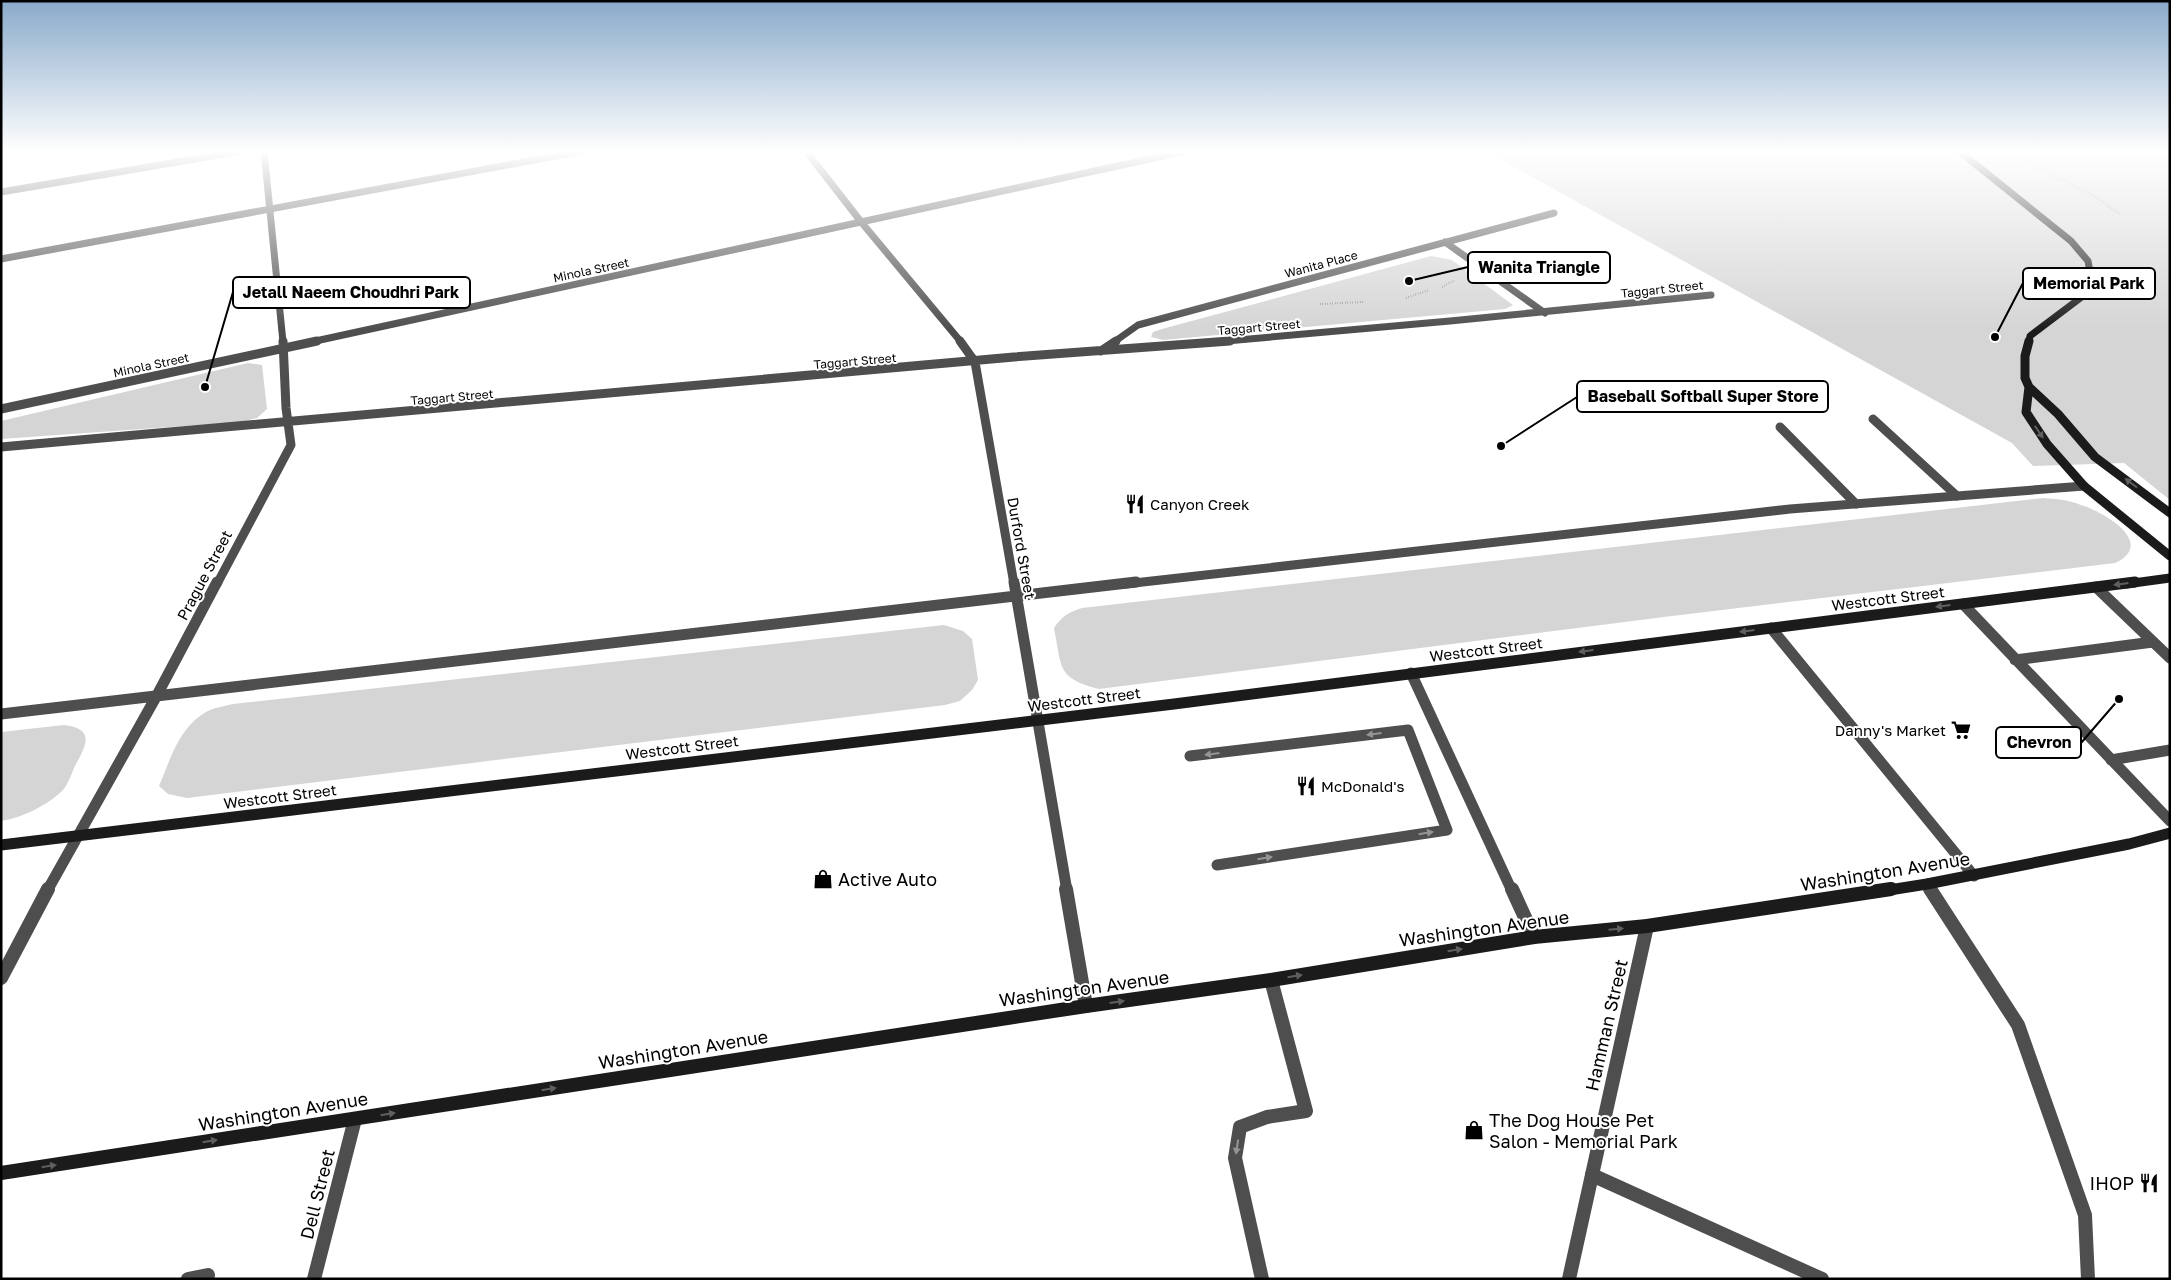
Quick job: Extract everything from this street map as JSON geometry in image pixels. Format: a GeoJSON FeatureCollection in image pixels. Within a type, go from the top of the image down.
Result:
{"type":"FeatureCollection","features":[{"type":"Feature","properties":{"kind":"main road"},"geometry":{"type":"LineString","coordinates":[[2033,211],[2071,241],[2088,261],[2091,277],[2083,296],[2030,336],[2025,356],[2025,378],[2029,387],[2058,414],[2095,457],[2170,513]]}},
{"type":"Feature","properties":{"kind":"main road"},"geometry":{"type":"LineString","coordinates":[[2029,387],[2026,412],[2047,444],[2084,486],[2170,556]]}},
{"type":"Feature","properties":{"kind":"main road","name":"Westcott Street"},"geometry":{"type":"LineString","coordinates":[[1,845],[1038,719],[2170,578]]}},
{"type":"Feature","properties":{"kind":"main road","name":"Washington Avenue"},"geometry":{"type":"LineString","coordinates":[[1,1173],[1086,1006],[1271,980],[1534,937],[1647,926],[1927,884],[2129,844],[2170,833]]}},
{"type":"Feature","properties":{"kind":"street"},"geometry":{"type":"LineString","coordinates":[[1,259],[262,211]]}},
{"type":"Feature","properties":{"kind":"street","name":"Prague Street"},"geometry":{"type":"LineString","coordinates":[[1,978],[77,836],[156,698],[291,445],[286,423],[283,347],[271,211]]}},
{"type":"Feature","properties":{"kind":"street","name":"Durford Street"},"geometry":{"type":"LineString","coordinates":[[852,211],[956,333],[974,362],[1038,719],[1086,1006]]}},
{"type":"Feature","properties":{"kind":"street","name":"Minola Street"},"geometry":{"type":"LineString","coordinates":[[1,410],[283,347],[917,211]]}},
{"type":"Feature","properties":{"kind":"street","name":"Wanita Place"},"geometry":{"type":"LineString","coordinates":[[1100,351],[1138,325],[1554,213]]}},
{"type":"Feature","properties":{"kind":"street"},"geometry":{"type":"LineString","coordinates":[[1445,242],[1545,313]]}},
{"type":"Feature","properties":{"kind":"street","name":"Taggart Street"},"geometry":{"type":"LineString","coordinates":[[1,447],[1545,313],[1711,295]]}},
{"type":"Feature","properties":{"kind":"street"},"geometry":{"type":"LineString","coordinates":[[1872,419],[1957,496]]}},
{"type":"Feature","properties":{"kind":"street"},"geometry":{"type":"LineString","coordinates":[[1780,427],[1856,504]]}},
{"type":"Feature","properties":{"kind":"street"},"geometry":{"type":"LineString","coordinates":[[1,714],[156,698],[1015,596],[1790,509],[2084,486]]}},
{"type":"Feature","properties":{"kind":"street"},"geometry":{"type":"LineString","coordinates":[[2096,587],[2170,658]]}},
{"type":"Feature","properties":{"kind":"street"},"geometry":{"type":"LineString","coordinates":[[1963,604],[2170,821]]}},
{"type":"Feature","properties":{"kind":"street"},"geometry":{"type":"LineString","coordinates":[[1770,628],[1974,876]]}},
{"type":"Feature","properties":{"kind":"street"},"geometry":{"type":"LineString","coordinates":[[2015,660],[2153,642]]}},
{"type":"Feature","properties":{"kind":"street"},"geometry":{"type":"LineString","coordinates":[[1410,673],[1534,937]]}},
{"type":"Feature","properties":{"kind":"street"},"geometry":{"type":"LineString","coordinates":[[1190,756],[1408,730],[1447,830],[1217,865]]}},
{"type":"Feature","properties":{"kind":"street"},"geometry":{"type":"LineString","coordinates":[[2111,760],[2170,750]]}},
{"type":"Feature","properties":{"kind":"street"},"geometry":{"type":"LineString","coordinates":[[1927,884],[2018,1025],[2085,1215],[2088,1279]]}},
{"type":"Feature","properties":{"kind":"street","name":"Hamman Street"},"geometry":{"type":"LineString","coordinates":[[1570,1279],[1647,926]]}},
{"type":"Feature","properties":{"kind":"street"},"geometry":{"type":"LineString","coordinates":[[1262,1279],[1235,1158],[1240,1128],[1266,1117],[1306,1111],[1271,980]]}},
{"type":"Feature","properties":{"kind":"street","name":"Dell Street"},"geometry":{"type":"LineString","coordinates":[[314,1279],[356,1119]]}},
{"type":"Feature","properties":{"kind":"street"},"geometry":{"type":"LineString","coordinates":[[1592,1175],[1822,1279]]}},
{"type":"Feature","properties":{"kind":"street"},"geometry":{"type":"LineString","coordinates":[[188,1279],[208,1275],[207,1279]]}},
{"type":"Feature","properties":{"kind":"path"},"geometry":{"type":"LineString","coordinates":[[2115,211],[2120,214]]}},
{"type":"Feature","properties":{"kind":"shaded area"},"geometry":{"type":"Polygon","coordinates":[[[1593,211],[2170,211],[2170,500],[2124,463],[2033,466],[2012,443],[1593,211]]]}},
{"type":"Feature","properties":{"kind":"shaded area"},"geometry":{"type":"Polygon","coordinates":[[[1431,256],[1452,260],[1513,305],[1505,309],[1163,340],[1151,337],[1153,332],[1162,329],[1431,256]]]}},
{"type":"Feature","properties":{"kind":"shaded area"},"geometry":{"type":"Polygon","coordinates":[[[248,363],[262,365],[267,409],[257,418],[241,422],[1,439],[1,421],[248,363]]]}},
{"type":"Feature","properties":{"kind":"shaded area"},"geometry":{"type":"Polygon","coordinates":[[[2043,498],[2076,503],[2113,521],[2129,538],[2131,546],[2127,555],[2115,563],[1672,616],[1099,689],[1075,680],[1063,669],[1054,628],[1066,615],[1082,608],[2043,498]]]}},
{"type":"Feature","properties":{"kind":"shaded area"},"geometry":{"type":"Polygon","coordinates":[[[944,625],[963,631],[972,639],[978,680],[972,690],[960,701],[945,705],[187,798],[168,794],[159,786],[172,753],[191,724],[210,710],[233,704],[944,625]]]}},
{"type":"Feature","properties":{"kind":"shaded area"},"geometry":{"type":"Polygon","coordinates":[[[64,725],[81,730],[86,739],[65,788],[50,801],[34,810],[1,821],[1,732],[64,725]]]}},
{"type":"Feature","properties":{"kind":"place","name":"Wanita Triangle"},"geometry":{"type":"Point","coordinates":[1409,281]}},
{"type":"Feature","properties":{"kind":"place","name":"Memorial Park"},"geometry":{"type":"Point","coordinates":[1995,337]}},
{"type":"Feature","properties":{"kind":"place","name":"Jetall Naeem Choudhri Park"},"geometry":{"type":"Point","coordinates":[205,387]}},
{"type":"Feature","properties":{"kind":"place","name":"Baseball Softball Super Store"},"geometry":{"type":"Point","coordinates":[1501,446]}},
{"type":"Feature","properties":{"kind":"place","name":"Canyon Creek"},"geometry":{"type":"Point","coordinates":[1135,504]}},
{"type":"Feature","properties":{"kind":"place","name":"Chevron"},"geometry":{"type":"Point","coordinates":[2119,699]}},
{"type":"Feature","properties":{"kind":"place","name":"Danny's Market"},"geometry":{"type":"Point","coordinates":[1961,730]}},
{"type":"Feature","properties":{"kind":"place","name":"McDonald's"},"geometry":{"type":"Point","coordinates":[1306,786]}},
{"type":"Feature","properties":{"kind":"place","name":"Active Auto"},"geometry":{"type":"Point","coordinates":[823,879]}},
{"type":"Feature","properties":{"kind":"place","name":"The Dog House Pet Salon - Memorial Park"},"geometry":{"type":"Point","coordinates":[1474,1130]}},
{"type":"Feature","properties":{"kind":"place","name":"IHOP"},"geometry":{"type":"Point","coordinates":[2149,1183]}}]}
